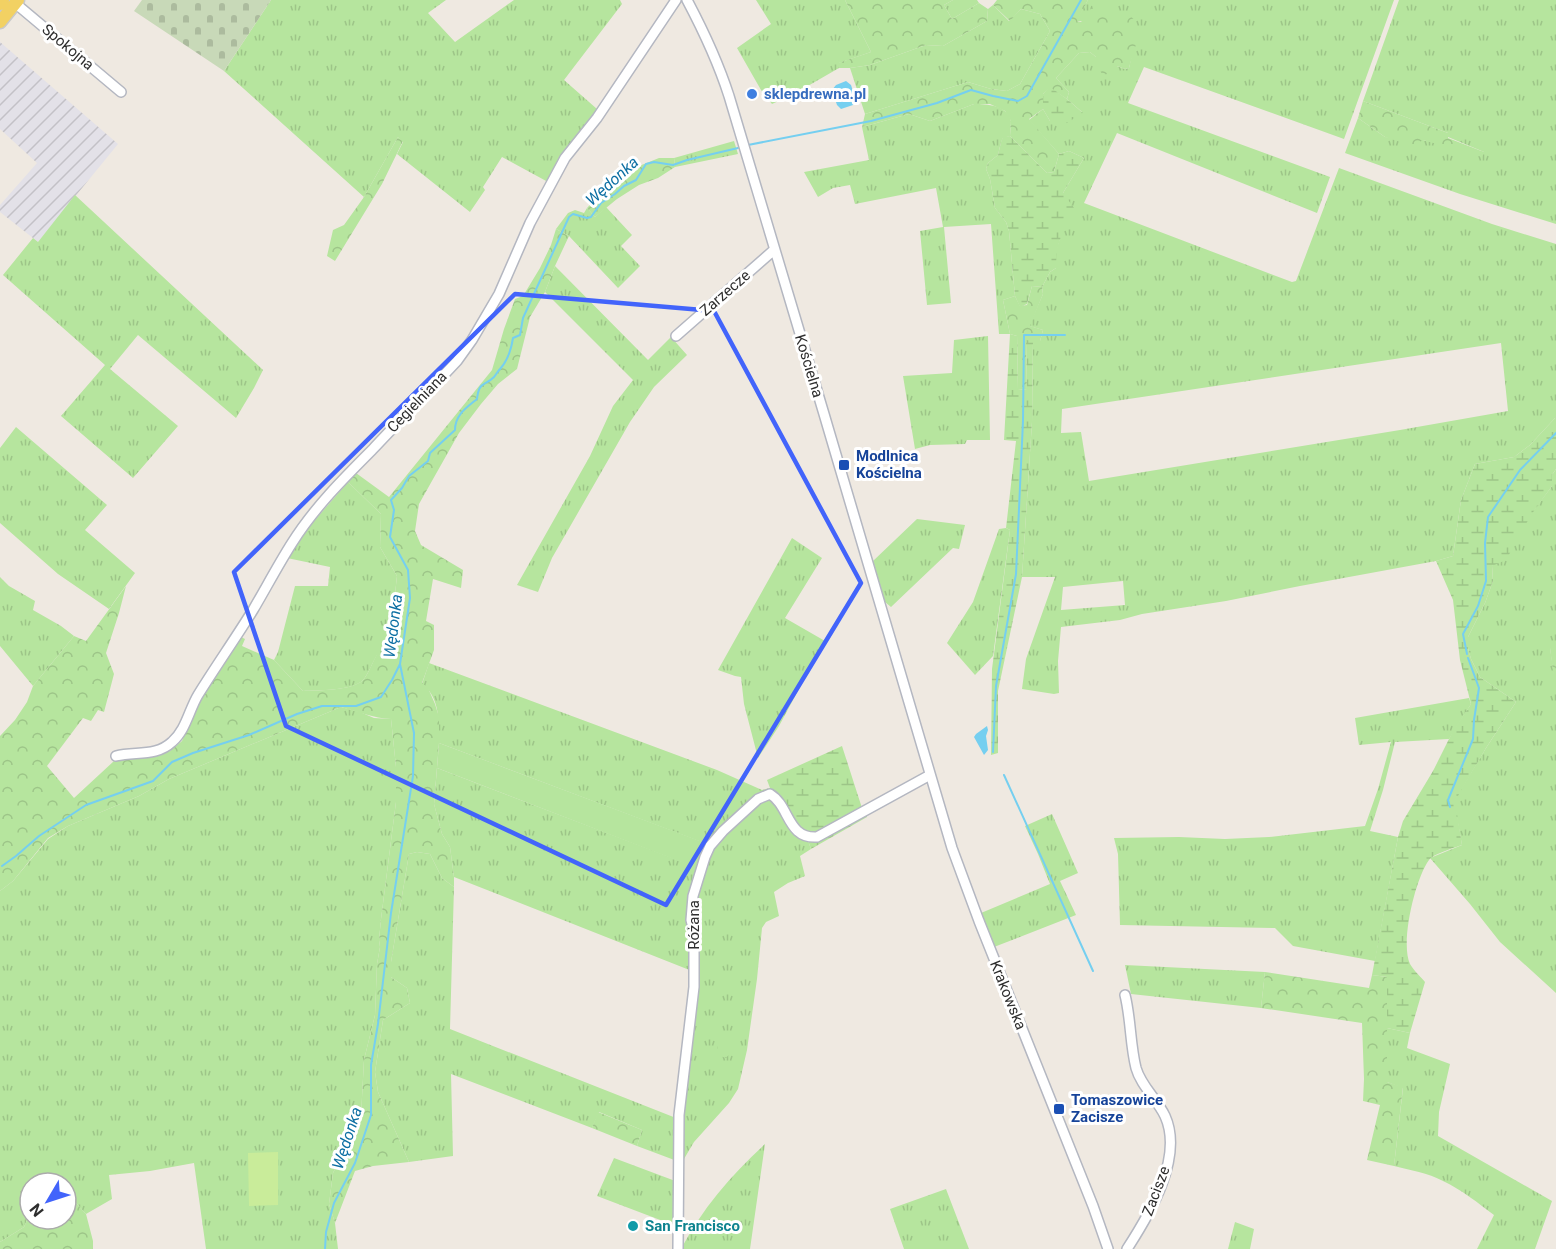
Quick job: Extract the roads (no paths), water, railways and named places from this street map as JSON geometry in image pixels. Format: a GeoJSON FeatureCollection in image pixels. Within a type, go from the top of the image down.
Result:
{"type":"FeatureCollection","features":[{"type":"Feature","properties":{"kind":"main road"},"geometry":{"type":"LineString","coordinates":[[0,4],[12,1]]}},
{"type":"Feature","properties":{"kind":"main road"},"geometry":{"type":"LineString","coordinates":[[0,22],[12,1]]}},
{"type":"Feature","properties":{"kind":"street","name":"Cegielniana"},"geometry":{"type":"LineString","coordinates":[[116,756],[151,753],[173,742],[184,726],[200,691],[313,513],[335,487],[457,361],[499,294],[530,223],[565,158],[597,118],[676,0]]}},
{"type":"Feature","properties":{"kind":"street","name":"Kościelna"},"geometry":{"type":"LineString","coordinates":[[687,0],[708,40],[720,70],[825,414],[919,737]]}},
{"type":"Feature","properties":{"kind":"street","name":"Spokojna"},"geometry":{"type":"LineString","coordinates":[[12,1],[121,92]]}},
{"type":"Feature","properties":{"kind":"street","name":"Zarzecze"},"geometry":{"type":"LineString","coordinates":[[676,336],[774,250]]}},
{"type":"Feature","properties":{"kind":"street","name":"Krakowska"},"geometry":{"type":"LineString","coordinates":[[919,737],[963,882],[1090,1198],[1108,1249]]}},
{"type":"Feature","properties":{"kind":"street","name":"Różana"},"geometry":{"type":"LineString","coordinates":[[678,1249],[679,1115],[694,987],[694,932],[691,920],[693,896],[710,846],[758,799],[770,794],[776,797],[793,826],[801,835],[809,838],[817,837],[930,775]]}},
{"type":"Feature","properties":{"kind":"street","name":"Zacisze"},"geometry":{"type":"LineString","coordinates":[[1125,994],[1137,1070],[1165,1115],[1170,1131],[1170,1149],[1165,1174],[1143,1225],[1127,1249]]}},
{"type":"Feature","properties":{"kind":"water"},"geometry":{"type":"Polygon","coordinates":[[[846,81],[851,85],[856,101],[853,105],[841,109],[837,105],[832,90],[836,85],[846,81]]]}},
{"type":"Feature","properties":{"kind":"water"},"geometry":{"type":"Polygon","coordinates":[[[987,726],[988,750],[984,755],[974,737],[987,726]]]}},
{"type":"Feature","properties":{"kind":"waterway","name":"Wędonka"},"geometry":{"type":"LineString","coordinates":[[748,145],[871,121],[937,103],[971,90],[1018,101],[1027,96],[1081,0]]}},
{"type":"Feature","properties":{"kind":"waterway","name":"Wędonka"},"geometry":{"type":"LineString","coordinates":[[325,1249],[326,1232],[334,1203],[355,1163],[371,1115],[371,1065],[391,913],[413,776],[414,733],[400,664],[410,598],[408,570],[390,537],[394,510],[391,500],[409,476],[428,461],[430,453],[455,430],[459,416],[477,399],[481,387],[494,377],[505,362],[513,338],[520,335],[523,318],[569,217],[573,214],[591,217],[601,203],[636,180],[646,164],[654,162],[673,165],[738,148]]}},
{"type":"Feature","properties":{"kind":"waterway"},"geometry":{"type":"LineString","coordinates":[[993,752],[996,686],[1016,574],[1023,421],[1024,335],[1065,335]]}},
{"type":"Feature","properties":{"kind":"waterway"},"geometry":{"type":"LineString","coordinates":[[1467,654],[1463,634],[1478,606],[1486,581],[1485,543],[1488,517],[1520,470],[1556,433]]}},
{"type":"Feature","properties":{"kind":"waterway"},"geometry":{"type":"LineString","coordinates":[[1450,807],[1448,800],[1473,739],[1479,688],[1468,658]]}},
{"type":"Feature","properties":{"kind":"waterway"},"geometry":{"type":"LineString","coordinates":[[2,866],[39,836],[86,805],[153,781],[172,762],[322,706],[356,706],[381,697],[400,664]]}},
{"type":"Feature","properties":{"kind":"waterway"},"geometry":{"type":"LineString","coordinates":[[1004,775],[1093,971]]}},
{"type":"Feature","properties":{"kind":"place","name":"sklepdrewna.pl"},"geometry":{"type":"Point","coordinates":[752,94]}},
{"type":"Feature","properties":{"kind":"place","name":"Modlnica Kościelna"},"geometry":{"type":"Point","coordinates":[844,465]}},
{"type":"Feature","properties":{"kind":"place","name":"Tomaszowice Zacisze"},"geometry":{"type":"Point","coordinates":[1059,1109]}},
{"type":"Feature","properties":{"kind":"place","name":"San Francisco"},"geometry":{"type":"Point","coordinates":[633,1226]}}]}
